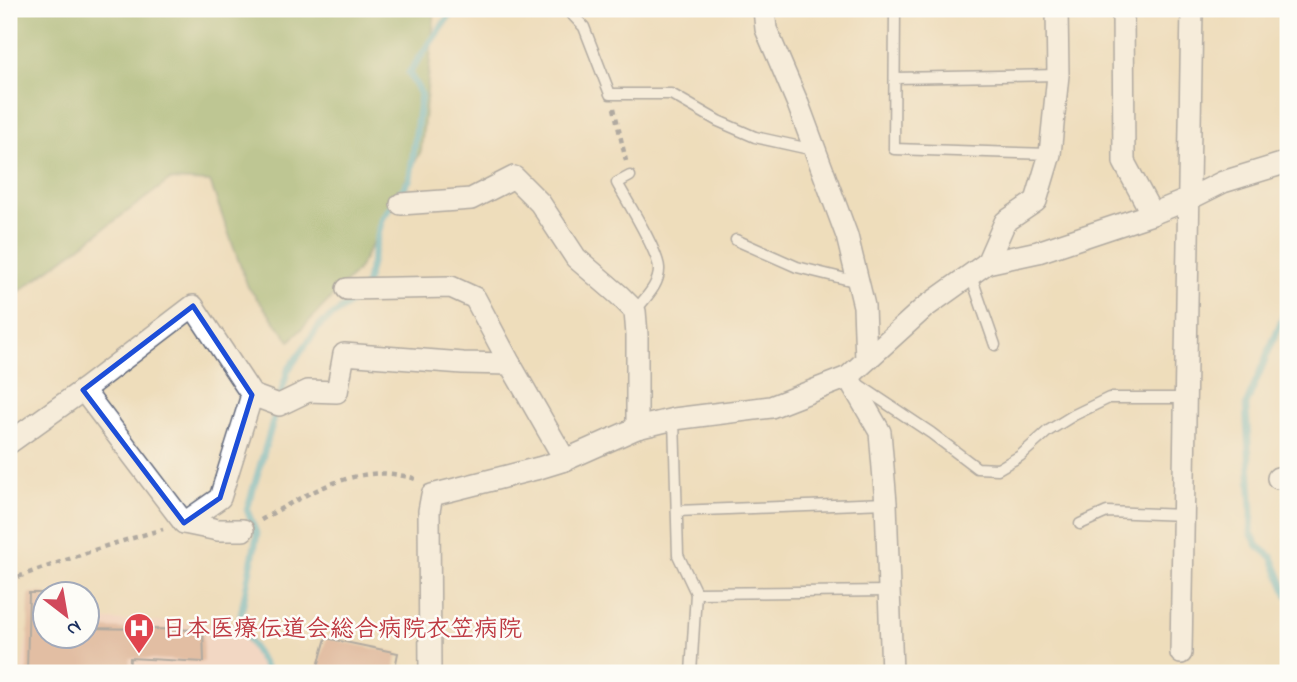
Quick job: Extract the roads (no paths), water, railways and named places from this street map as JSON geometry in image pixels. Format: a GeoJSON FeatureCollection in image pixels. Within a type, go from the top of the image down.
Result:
{"type":"FeatureCollection","features":[{"type":"Feature","properties":{"kind":"street"},"geometry":{"type":"LineString","coordinates":[[764,9],[766,29],[798,104],[847,236],[864,306],[866,360]]}},
{"type":"Feature","properties":{"kind":"street"},"geometry":{"type":"LineString","coordinates":[[430,673],[429,511],[432,495],[565,460],[637,429],[674,419],[771,407],[848,377],[924,308],[979,268],[1006,222],[1036,201],[1050,154],[1058,75],[1057,9]]}},
{"type":"Feature","properties":{"kind":"street"},"geometry":{"type":"LineString","coordinates":[[1124,9],[1124,162],[1152,214]]}},
{"type":"Feature","properties":{"kind":"street"},"geometry":{"type":"LineString","coordinates":[[1181,653],[1192,9]]}},
{"type":"Feature","properties":{"kind":"street"},"geometry":{"type":"LineString","coordinates":[[979,268],[1038,252],[1152,214],[1223,182],[1288,162]]}},
{"type":"Feature","properties":{"kind":"street"},"geometry":{"type":"LineString","coordinates":[[401,204],[471,199],[514,177],[540,204],[576,258],[635,312],[637,429]]}},
{"type":"Feature","properties":{"kind":"street"},"geometry":{"type":"LineString","coordinates":[[347,289],[451,287],[475,298],[565,460]]}},
{"type":"Feature","properties":{"kind":"street"},"geometry":{"type":"LineString","coordinates":[[9,443],[193,306],[252,395],[279,405],[308,391],[337,392],[344,354],[510,364]]}},
{"type":"Feature","properties":{"kind":"street"},"geometry":{"type":"LineString","coordinates":[[848,377],[880,432],[886,503],[892,673]]}},
{"type":"Feature","properties":{"kind":"street"},"geometry":{"type":"LineString","coordinates":[[83,390],[184,523],[218,530],[243,530]]}},
{"type":"Feature","properties":{"kind":"street"},"geometry":{"type":"LineString","coordinates":[[184,523],[220,498],[252,395]]}},
{"type":"Feature","properties":{"kind":"lane"},"geometry":{"type":"LineString","coordinates":[[567,9],[584,27],[610,94],[671,94],[718,121],[755,137],[814,150]]}},
{"type":"Feature","properties":{"kind":"lane"},"geometry":{"type":"LineString","coordinates":[[895,9],[894,149],[1050,154]]}},
{"type":"Feature","properties":{"kind":"lane"},"geometry":{"type":"LineString","coordinates":[[895,79],[1058,75]]}},
{"type":"Feature","properties":{"kind":"lane"},"geometry":{"type":"LineString","coordinates":[[629,176],[617,183],[653,250],[659,269],[654,287],[635,312]]}},
{"type":"Feature","properties":{"kind":"lane"},"geometry":{"type":"LineString","coordinates":[[736,240],[797,267],[858,282]]}},
{"type":"Feature","properties":{"kind":"lane"},"geometry":{"type":"LineString","coordinates":[[979,268],[995,345]]}},
{"type":"Feature","properties":{"kind":"lane"},"geometry":{"type":"LineString","coordinates":[[848,377],[977,468],[998,469],[1020,456],[1048,431],[1109,398],[1186,398]]}},
{"type":"Feature","properties":{"kind":"lane"},"geometry":{"type":"LineString","coordinates":[[674,419],[678,555],[696,593],[691,673]]}},
{"type":"Feature","properties":{"kind":"lane"},"geometry":{"type":"LineString","coordinates":[[677,510],[886,503]]}},
{"type":"Feature","properties":{"kind":"lane"},"geometry":{"type":"LineString","coordinates":[[1080,524],[1107,512],[1183,515]]}},
{"type":"Feature","properties":{"kind":"lane"},"geometry":{"type":"LineString","coordinates":[[696,593],[889,591]]}},
{"type":"Feature","properties":{"kind":"waterway"},"geometry":{"type":"LineString","coordinates":[[269,673],[239,624],[257,535],[247,510],[288,370],[320,325],[358,297],[366,285],[382,219],[410,179],[421,94],[409,73],[454,9]]}},
{"type":"Feature","properties":{"kind":"waterway"},"geometry":{"type":"LineString","coordinates":[[1288,305],[1246,405],[1251,533],[1258,546],[1272,557],[1288,596]]}},
{"type":"Feature","properties":{"kind":"place","name":"日本医療伝道会総合病院衣笠病院"},"geometry":{"type":"Point","coordinates":[139,655]}}]}
